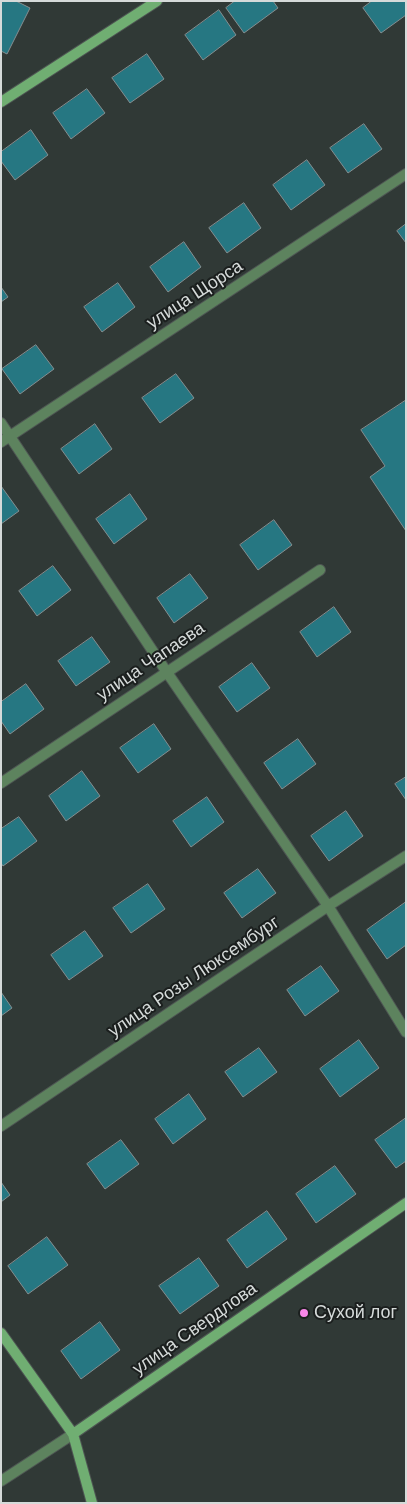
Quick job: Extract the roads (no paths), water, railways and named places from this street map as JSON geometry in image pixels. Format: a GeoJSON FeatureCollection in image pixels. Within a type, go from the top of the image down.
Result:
{"type":"FeatureCollection","features":[{"type":"Feature","properties":{"kind":"street"},"geometry":{"type":"LineString","coordinates":[[4,98],[156,1]]}},
{"type":"Feature","properties":{"kind":"street","name":"улица Щорса"},"geometry":{"type":"LineString","coordinates":[[5,439],[406,174]]}},
{"type":"Feature","properties":{"kind":"street"},"geometry":{"type":"LineString","coordinates":[[1,423],[5,439],[328,906],[406,1032]]}},
{"type":"Feature","properties":{"kind":"street","name":"улица Чапаева"},"geometry":{"type":"LineString","coordinates":[[1,783],[166,671],[320,570]]}},
{"type":"Feature","properties":{"kind":"street","name":"улица Розы Люксембург"},"geometry":{"type":"LineString","coordinates":[[1,1126],[328,906],[406,856]]}},
{"type":"Feature","properties":{"kind":"street","name":"улица Свердлова"},"geometry":{"type":"LineString","coordinates":[[1,1481],[73,1434],[406,1203]]}},
{"type":"Feature","properties":{"kind":"street"},"geometry":{"type":"LineString","coordinates":[[1,1333],[73,1434],[92,1503]]}},
{"type":"Feature","properties":{"kind":"place","name":"Сухой лог"},"geometry":{"type":"Point","coordinates":[304,1313]}}]}
